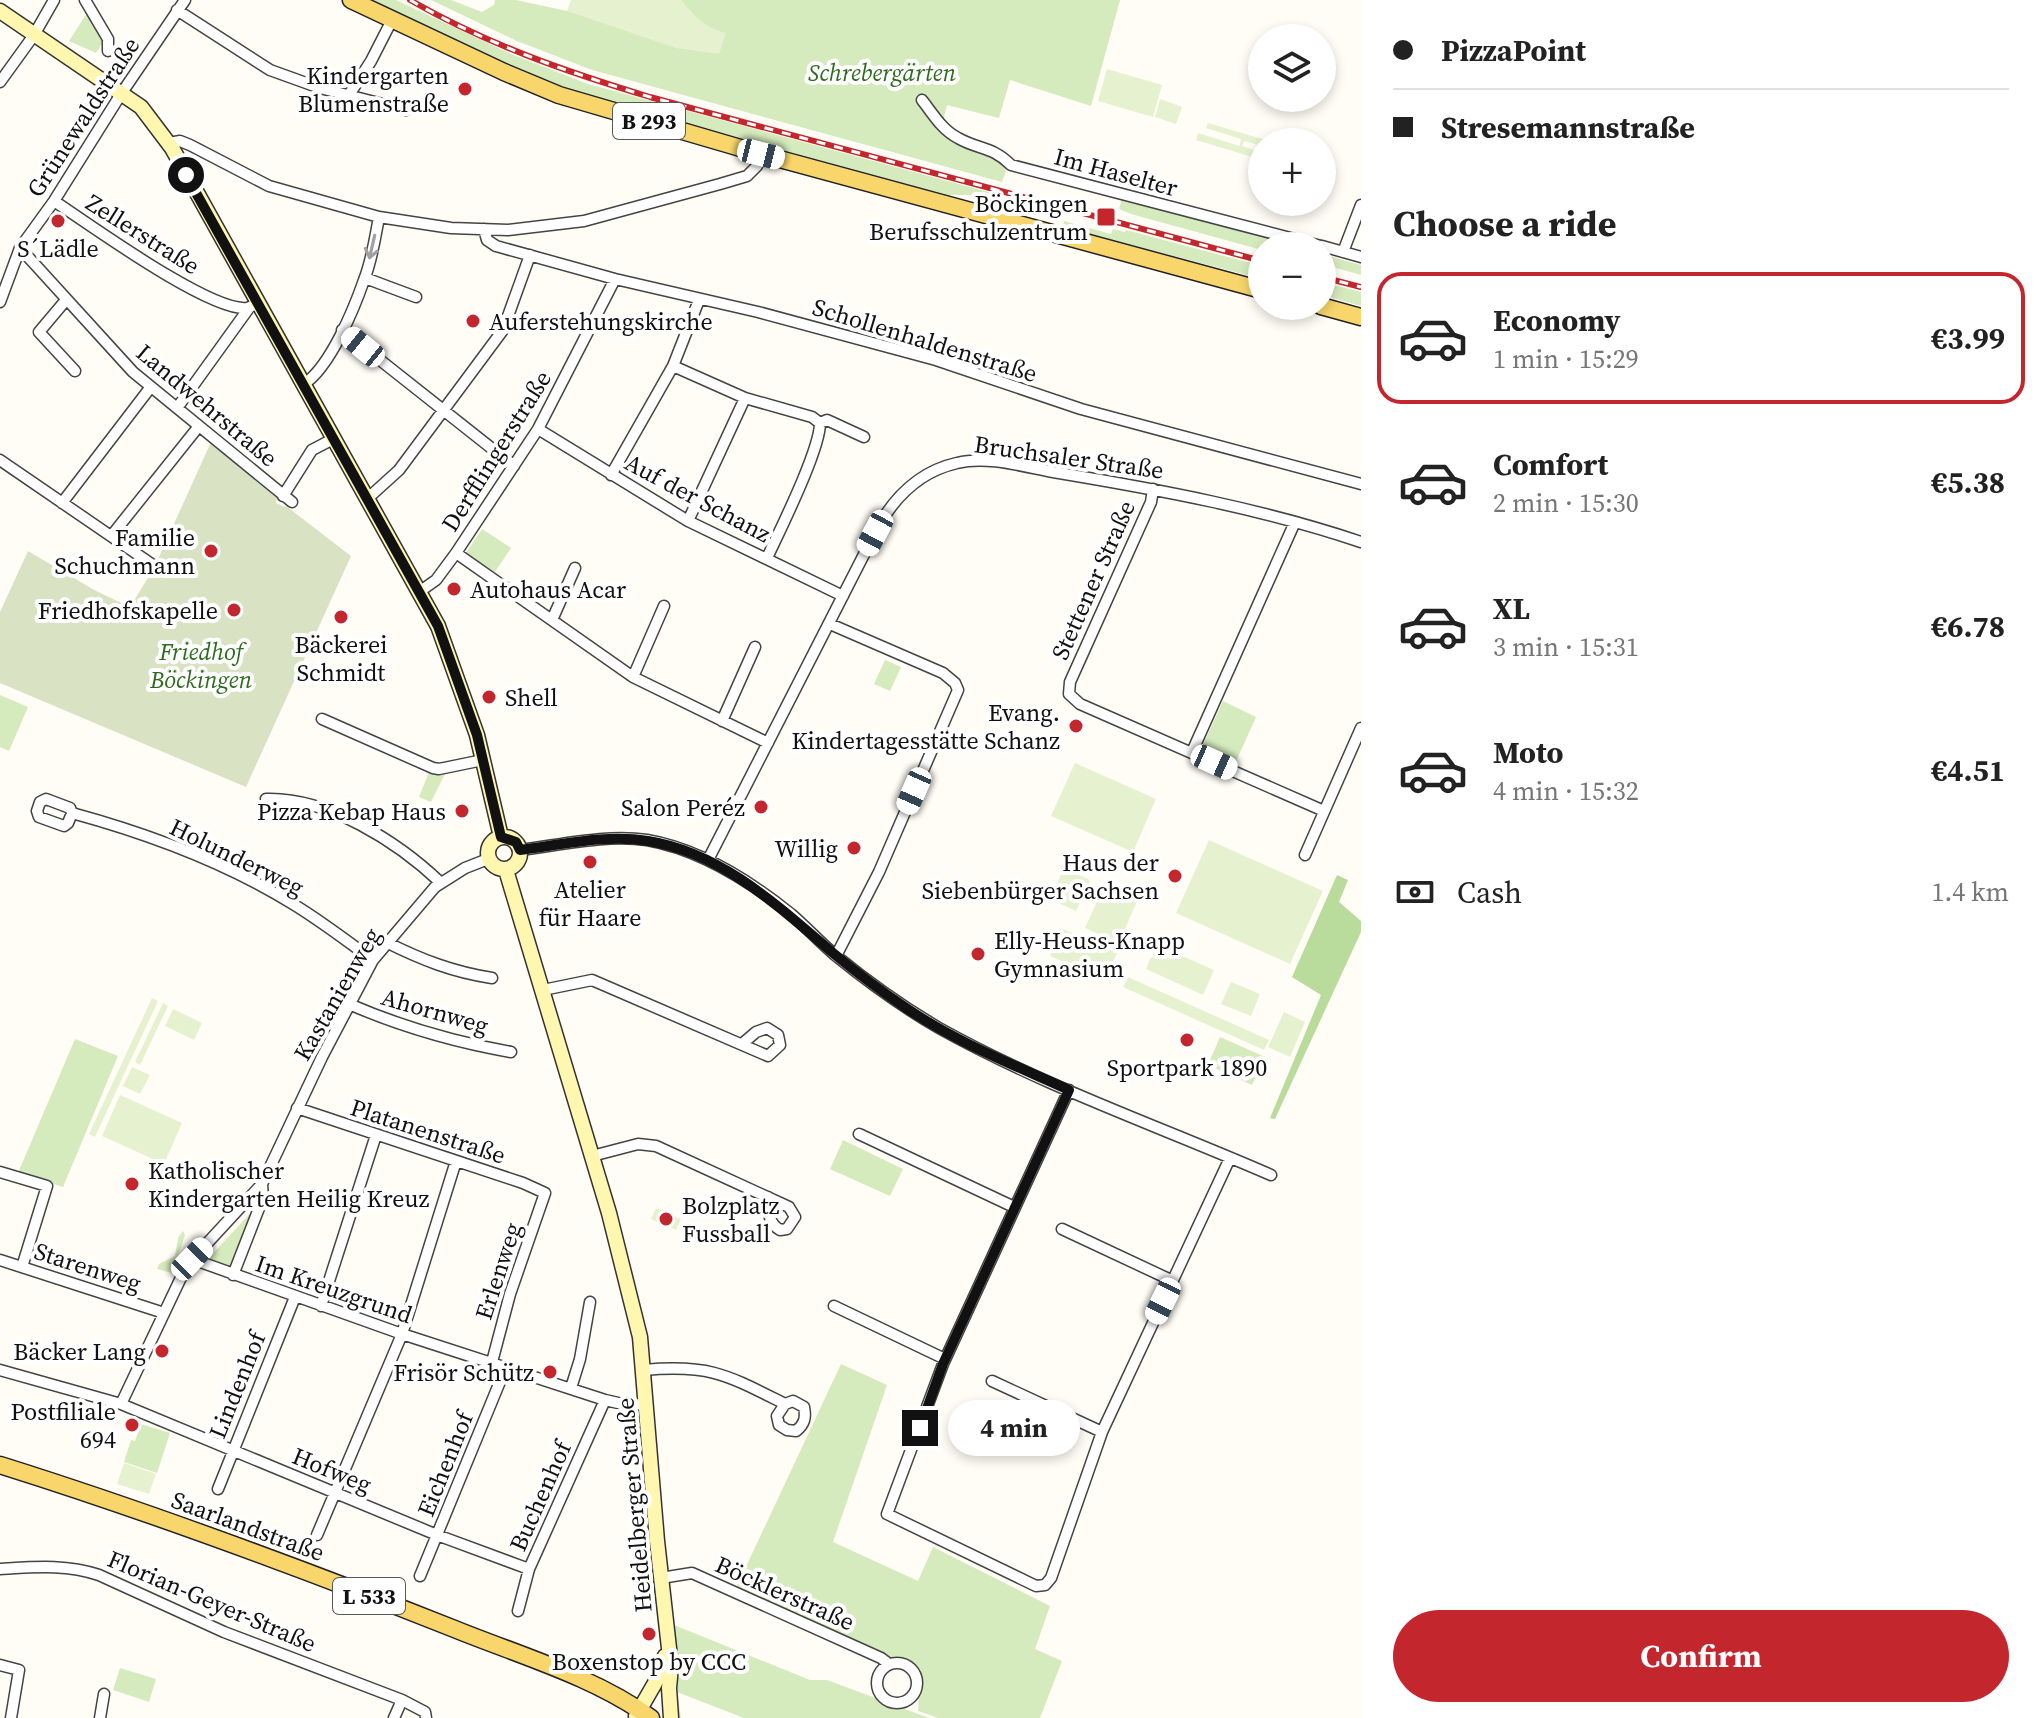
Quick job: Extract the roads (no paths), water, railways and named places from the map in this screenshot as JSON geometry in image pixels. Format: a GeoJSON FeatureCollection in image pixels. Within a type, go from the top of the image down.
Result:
{"type":"FeatureCollection","features":[{"type":"Feature","properties":{"kind":"main road","name":"B 293"},"geometry":{"type":"LineString","coordinates":[[351,0],[559,95],[761,154],[1248,286]]}},
{"type":"Feature","properties":{"kind":"main road"},"geometry":{"type":"LineString","coordinates":[[0,11],[141,107],[169,143],[253,305],[304,384],[438,626],[477,735],[501,837]]}},
{"type":"Feature","properties":{"kind":"main road"},"geometry":{"type":"LineString","coordinates":[[1336,310],[1361,317]]}},
{"type":"Feature","properties":{"kind":"main road"},"geometry":{"type":"LineString","coordinates":[[501,837],[516,842],[520,850],[520,859],[515,866],[506,870],[499,869],[488,859],[490,845],[501,837]]}},
{"type":"Feature","properties":{"kind":"main road","name":"Heidelberger Straße"},"geometry":{"type":"LineString","coordinates":[[506,870],[626,1273],[640,1337],[671,1666],[671,1718]]}},
{"type":"Feature","properties":{"kind":"main road","name":"Saarlandstraße"},"geometry":{"type":"LineString","coordinates":[[0,1465],[187,1529],[392,1605],[596,1687],[644,1716]]}},
{"type":"Feature","properties":{"kind":"main road","name":"Saarlandstraße"},"geometry":{"type":"LineString","coordinates":[[0,1474],[90,1503],[335,1592],[644,1716]]}},
{"type":"Feature","properties":{"kind":"main road","name":"Heidelberger Straße"},"geometry":{"type":"LineString","coordinates":[[644,1716],[662,1669],[667,1636]]}},
{"type":"Feature","properties":{"kind":"main road"},"geometry":{"type":"LineString","coordinates":[[644,1716],[665,1697],[669,1688]]}},
{"type":"Feature","properties":{"kind":"street"},"geometry":{"type":"LineString","coordinates":[[0,82],[34,35],[54,0]]}},
{"type":"Feature","properties":{"kind":"street"},"geometry":{"type":"LineString","coordinates":[[85,0],[108,39],[108,51]]}},
{"type":"Feature","properties":{"kind":"street","name":"Grünewaldstraße"},"geometry":{"type":"LineString","coordinates":[[0,302],[20,248],[185,0]]}},
{"type":"Feature","properties":{"kind":"street"},"geometry":{"type":"LineString","coordinates":[[177,10],[270,70],[320,88],[406,110]]}},
{"type":"Feature","properties":{"kind":"street"},"geometry":{"type":"LineString","coordinates":[[349,95],[392,20]]}},
{"type":"Feature","properties":{"kind":"street","name":"Im Haselter"},"geometry":{"type":"LineString","coordinates":[[922,100],[941,126],[958,138],[998,152],[1011,165],[1267,232]]}},
{"type":"Feature","properties":{"kind":"street"},"geometry":{"type":"LineString","coordinates":[[169,143],[180,141],[190,145],[284,191],[379,217],[451,228],[484,229],[571,223],[635,208],[747,176],[757,166],[761,154]]}},
{"type":"Feature","properties":{"kind":"street","name":"Zellerstraße"},"geometry":{"type":"LineString","coordinates":[[54,201],[175,280],[236,307],[253,305]]}},
{"type":"Feature","properties":{"kind":"street"},"geometry":{"type":"LineString","coordinates":[[1343,252],[1360,212]]}},
{"type":"Feature","properties":{"kind":"street"},"geometry":{"type":"LineString","coordinates":[[304,384],[311,380],[342,330],[365,278],[379,217]]}},
{"type":"Feature","properties":{"kind":"street","name":"Schollenhaldenstraße"},"geometry":{"type":"LineString","coordinates":[[484,229],[487,240],[496,246],[936,360],[1081,409],[1361,484]]}},
{"type":"Feature","properties":{"kind":"street","name":"Landwehrstraße"},"geometry":{"type":"LineString","coordinates":[[20,248],[150,388],[288,499],[312,450],[335,438]]}},
{"type":"Feature","properties":{"kind":"street","name":"Im Haselter"},"geometry":{"type":"LineString","coordinates":[[1336,250],[1361,257]]}},
{"type":"Feature","properties":{"kind":"street"},"geometry":{"type":"LineString","coordinates":[[367,499],[399,470],[503,330],[530,255]]}},
{"type":"Feature","properties":{"kind":"street"},"geometry":{"type":"LineString","coordinates":[[365,278],[416,297]]}},
{"type":"Feature","properties":{"kind":"street","name":"Derfflingerstraße"},"geometry":{"type":"LineString","coordinates":[[419,592],[436,580],[456,553],[538,429],[615,279]]}},
{"type":"Feature","properties":{"kind":"street"},"geometry":{"type":"LineString","coordinates":[[66,300],[39,332],[75,371]]}},
{"type":"Feature","properties":{"kind":"street"},"geometry":{"type":"LineString","coordinates":[[611,475],[673,366],[699,300]]}},
{"type":"Feature","properties":{"kind":"street"},"geometry":{"type":"LineString","coordinates":[[177,408],[253,305]]}},
{"type":"Feature","properties":{"kind":"street"},"geometry":{"type":"LineString","coordinates":[[342,330],[514,466]]}},
{"type":"Feature","properties":{"kind":"street"},"geometry":{"type":"LineString","coordinates":[[673,366],[745,398],[812,417],[820,423]]}},
{"type":"Feature","properties":{"kind":"street"},"geometry":{"type":"LineString","coordinates":[[62,503],[150,388]]}},
{"type":"Feature","properties":{"kind":"street"},"geometry":{"type":"LineString","coordinates":[[688,521],[745,398]]}},
{"type":"Feature","properties":{"kind":"street"},"geometry":{"type":"LineString","coordinates":[[820,423],[827,420],[864,437]]}},
{"type":"Feature","properties":{"kind":"street"},"geometry":{"type":"LineString","coordinates":[[767,558],[817,441],[820,423]]}},
{"type":"Feature","properties":{"kind":"street"},"geometry":{"type":"LineString","coordinates":[[112,535],[199,426]]}},
{"type":"Feature","properties":{"kind":"street","name":"Auf der Schanz"},"geometry":{"type":"LineString","coordinates":[[538,429],[688,521],[843,596]]}},
{"type":"Feature","properties":{"kind":"street"},"geometry":{"type":"LineString","coordinates":[[0,460],[153,565]]}},
{"type":"Feature","properties":{"kind":"street","name":"Bruchsaler Straße"},"geometry":{"type":"LineString","coordinates":[[708,860],[892,503],[916,481],[959,462],[986,461],[1153,489],[1295,522],[1361,542]]}},
{"type":"Feature","properties":{"kind":"street","name":"Stettener Straße"},"geometry":{"type":"LineString","coordinates":[[1153,489],[1151,502],[1068,688],[1074,700],[1324,811]]}},
{"type":"Feature","properties":{"kind":"street"},"geometry":{"type":"LineString","coordinates":[[1192,752],[1295,522]]}},
{"type":"Feature","properties":{"kind":"street"},"geometry":{"type":"LineString","coordinates":[[456,553],[633,677],[768,743]]}},
{"type":"Feature","properties":{"kind":"street"},"geometry":{"type":"LineString","coordinates":[[552,620],[575,568]]}},
{"type":"Feature","properties":{"kind":"street"},"geometry":{"type":"LineString","coordinates":[[633,677],[664,606]]}},
{"type":"Feature","properties":{"kind":"street"},"geometry":{"type":"LineString","coordinates":[[830,624],[943,673],[958,690],[894,837],[836,956]]}},
{"type":"Feature","properties":{"kind":"street"},"geometry":{"type":"LineString","coordinates":[[722,721],[755,647]]}},
{"type":"Feature","properties":{"kind":"street"},"geometry":{"type":"LineString","coordinates":[[322,719],[433,768],[483,760]]}},
{"type":"Feature","properties":{"kind":"street"},"geometry":{"type":"LineString","coordinates":[[1305,855],[1361,728]]}},
{"type":"Feature","properties":{"kind":"street"},"geometry":{"type":"LineString","coordinates":[[266,799],[292,800],[358,824],[400,849],[441,883]]}},
{"type":"Feature","properties":{"kind":"street","name":"Holunderweg"},"geometry":{"type":"LineString","coordinates":[[72,813],[135,831],[218,864],[293,904],[373,960]]}},
{"type":"Feature","properties":{"kind":"street"},"geometry":{"type":"LineString","coordinates":[[520,850],[584,841],[630,839],[665,845],[708,860],[789,913],[836,956],[906,1008],[936,1026],[997,1058],[1271,1175]]}},
{"type":"Feature","properties":{"kind":"street","name":"Kastanienweg"},"geometry":{"type":"LineString","coordinates":[[192,1259],[262,1184],[349,1004],[386,942],[418,904],[441,883],[465,868],[488,859]]}},
{"type":"Feature","properties":{"kind":"street"},"geometry":{"type":"LineString","coordinates":[[386,942],[426,962],[460,973],[492,978]]}},
{"type":"Feature","properties":{"kind":"street"},"geometry":{"type":"LineString","coordinates":[[543,990],[592,980],[742,1044]]}},
{"type":"Feature","properties":{"kind":"street","name":"Ahornweg"},"geometry":{"type":"LineString","coordinates":[[349,1004],[394,1024],[433,1036],[511,1052]]}},
{"type":"Feature","properties":{"kind":"street"},"geometry":{"type":"LineString","coordinates":[[1069,1090],[945,1359],[887,1514],[1036,1586],[1045,1585],[1051,1578],[1102,1432],[1230,1158]]}},
{"type":"Feature","properties":{"kind":"street","name":"Platanenstraße"},"geometry":{"type":"LineString","coordinates":[[297,1108],[545,1193]]}},
{"type":"Feature","properties":{"kind":"street"},"geometry":{"type":"LineString","coordinates":[[859,1134],[1014,1207]]}},
{"type":"Feature","properties":{"kind":"street"},"geometry":{"type":"LineString","coordinates":[[321,1306],[376,1135]]}},
{"type":"Feature","properties":{"kind":"street"},"geometry":{"type":"LineString","coordinates":[[592,1156],[638,1144],[656,1146],[768,1197]]}},
{"type":"Feature","properties":{"kind":"street"},"geometry":{"type":"LineString","coordinates":[[317,1535],[402,1334],[456,1161]]}},
{"type":"Feature","properties":{"kind":"street"},"geometry":{"type":"LineString","coordinates":[[0,1172],[47,1186],[22,1267]]}},
{"type":"Feature","properties":{"kind":"street","name":"Kastanienweg"},"geometry":{"type":"LineString","coordinates":[[233,1275],[263,1198],[262,1184]]}},
{"type":"Feature","properties":{"kind":"street","name":"Erlenweg"},"geometry":{"type":"LineString","coordinates":[[492,1362],[510,1294],[545,1193]]}},
{"type":"Feature","properties":{"kind":"street"},"geometry":{"type":"LineString","coordinates":[[1062,1229],[1173,1281]]}},
{"type":"Feature","properties":{"kind":"street"},"geometry":{"type":"LineString","coordinates":[[0,1370],[121,1404],[175,1286],[192,1259]]}},
{"type":"Feature","properties":{"kind":"street","name":"Im Kreuzgrund"},"geometry":{"type":"LineString","coordinates":[[192,1259],[402,1334],[605,1400],[627,1405],[647,1404]]}},
{"type":"Feature","properties":{"kind":"street","name":"Starenweg"},"geometry":{"type":"LineString","coordinates":[[0,1260],[164,1313]]}},
{"type":"Feature","properties":{"kind":"street","name":"Lindenhof"},"geometry":{"type":"LineString","coordinates":[[218,1489],[295,1297]]}},
{"type":"Feature","properties":{"kind":"street"},"geometry":{"type":"LineString","coordinates":[[571,1388],[580,1359],[590,1302]]}},
{"type":"Feature","properties":{"kind":"street"},"geometry":{"type":"LineString","coordinates":[[834,1306],[945,1359]]}},
{"type":"Feature","properties":{"kind":"street","name":"Eichenhof"},"geometry":{"type":"LineString","coordinates":[[420,1576],[506,1367]]}},
{"type":"Feature","properties":{"kind":"street","name":"Heidelberger Straße"},"geometry":{"type":"LineString","coordinates":[[644,1370],[705,1369],[730,1377],[785,1404]]}},
{"type":"Feature","properties":{"kind":"street"},"geometry":{"type":"LineString","coordinates":[[992,1381],[1102,1432]]}},
{"type":"Feature","properties":{"kind":"street","name":"Buchenhof"},"geometry":{"type":"LineString","coordinates":[[518,1611],[529,1569],[605,1400]]}},
{"type":"Feature","properties":{"kind":"street","name":"Hofweg"},"geometry":{"type":"LineString","coordinates":[[121,1404],[437,1535],[529,1569]]}},
{"type":"Feature","properties":{"kind":"street","name":"Florian-Geyer-Straße"},"geometry":{"type":"LineString","coordinates":[[0,1569],[79,1568],[224,1632],[402,1700],[425,1712],[426,1718]]}},
{"type":"Feature","properties":{"kind":"street","name":"Böcklerstraße"},"geometry":{"type":"LineString","coordinates":[[661,1578],[692,1573],[889,1664],[907,1667],[917,1679],[911,1699],[901,1704],[879,1694],[876,1687],[880,1673],[889,1664]]}},
{"type":"Feature","properties":{"kind":"street"},"geometry":{"type":"LineString","coordinates":[[0,1665],[19,1670],[11,1718]]}},
{"type":"Feature","properties":{"kind":"street"},"geometry":{"type":"LineString","coordinates":[[100,1718],[104,1694]]}},
{"type":"Feature","properties":{"kind":"street"},"geometry":{"type":"LineString","coordinates":[[394,1718],[402,1700]]}},
{"type":"Feature","properties":{"kind":"railway"},"geometry":{"type":"LineString","coordinates":[[410,0],[527,56],[650,97],[1248,257]]}},
{"type":"Feature","properties":{"kind":"railway"},"geometry":{"type":"LineString","coordinates":[[1336,281],[1361,287]]}},
{"type":"Feature","properties":{"kind":"place","name":"Kindergarten Blumenstraße"},"geometry":{"type":"Point","coordinates":[465,89]}},
{"type":"Feature","properties":{"kind":"place","name":"Böckingen Berufsschulzentrum"},"geometry":{"type":"Point","coordinates":[1106,217]}},
{"type":"Feature","properties":{"kind":"place","name":"S´Lädle"},"geometry":{"type":"Point","coordinates":[58,221]}},
{"type":"Feature","properties":{"kind":"place","name":"Auferstehungskirche"},"geometry":{"type":"Point","coordinates":[473,321]}},
{"type":"Feature","properties":{"kind":"place","name":"Familie Schuchmann"},"geometry":{"type":"Point","coordinates":[211,551]}},
{"type":"Feature","properties":{"kind":"place","name":"Autohaus Acar"},"geometry":{"type":"Point","coordinates":[454,589]}},
{"type":"Feature","properties":{"kind":"place","name":"Friedhofskapelle"},"geometry":{"type":"Point","coordinates":[234,610]}},
{"type":"Feature","properties":{"kind":"place","name":"Bäckerei Schmidt"},"geometry":{"type":"Point","coordinates":[341,617]}},
{"type":"Feature","properties":{"kind":"place","name":"Shell"},"geometry":{"type":"Point","coordinates":[489,697]}},
{"type":"Feature","properties":{"kind":"place","name":"Evang. Kindertagesstätte Schanz"},"geometry":{"type":"Point","coordinates":[1076,726]}},
{"type":"Feature","properties":{"kind":"place","name":"Salon Peréz"},"geometry":{"type":"Point","coordinates":[761,807]}},
{"type":"Feature","properties":{"kind":"place","name":"Pizza Kebap Haus"},"geometry":{"type":"Point","coordinates":[462,811]}},
{"type":"Feature","properties":{"kind":"place","name":"Willig"},"geometry":{"type":"Point","coordinates":[854,848]}},
{"type":"Feature","properties":{"kind":"place","name":"Atelier für Haare"},"geometry":{"type":"Point","coordinates":[590,862]}},
{"type":"Feature","properties":{"kind":"place","name":"Haus der Siebenbürger Sachsen"},"geometry":{"type":"Point","coordinates":[1175,876]}},
{"type":"Feature","properties":{"kind":"place","name":"Elly-Heuss-Knapp Gymnasium"},"geometry":{"type":"Point","coordinates":[978,954]}},
{"type":"Feature","properties":{"kind":"place","name":"Sportpark 1890"},"geometry":{"type":"Point","coordinates":[1187,1040]}},
{"type":"Feature","properties":{"kind":"place","name":"Katholischer Kindergarten Heilig Kreuz"},"geometry":{"type":"Point","coordinates":[132,1184]}},
{"type":"Feature","properties":{"kind":"place","name":"Bolzplatz Fussball"},"geometry":{"type":"Point","coordinates":[666,1219]}},
{"type":"Feature","properties":{"kind":"place","name":"Bäcker Lang"},"geometry":{"type":"Point","coordinates":[162,1351]}},
{"type":"Feature","properties":{"kind":"place","name":"Frisör Schütz"},"geometry":{"type":"Point","coordinates":[550,1372]}},
{"type":"Feature","properties":{"kind":"place","name":"Postfiliale 694"},"geometry":{"type":"Point","coordinates":[132,1425]}},
{"type":"Feature","properties":{"kind":"place","name":"Boxenstop by CCC"},"geometry":{"type":"Point","coordinates":[649,1634]}},
{"type":"Feature","properties":{"kind":"park label","name":"Schrebergärten"},"geometry":{"type":"Point","coordinates":[882,72]}},
{"type":"Feature","properties":{"kind":"park label","name":"Friedhof Böckingen"},"geometry":{"type":"Point","coordinates":[201,665]}}]}
